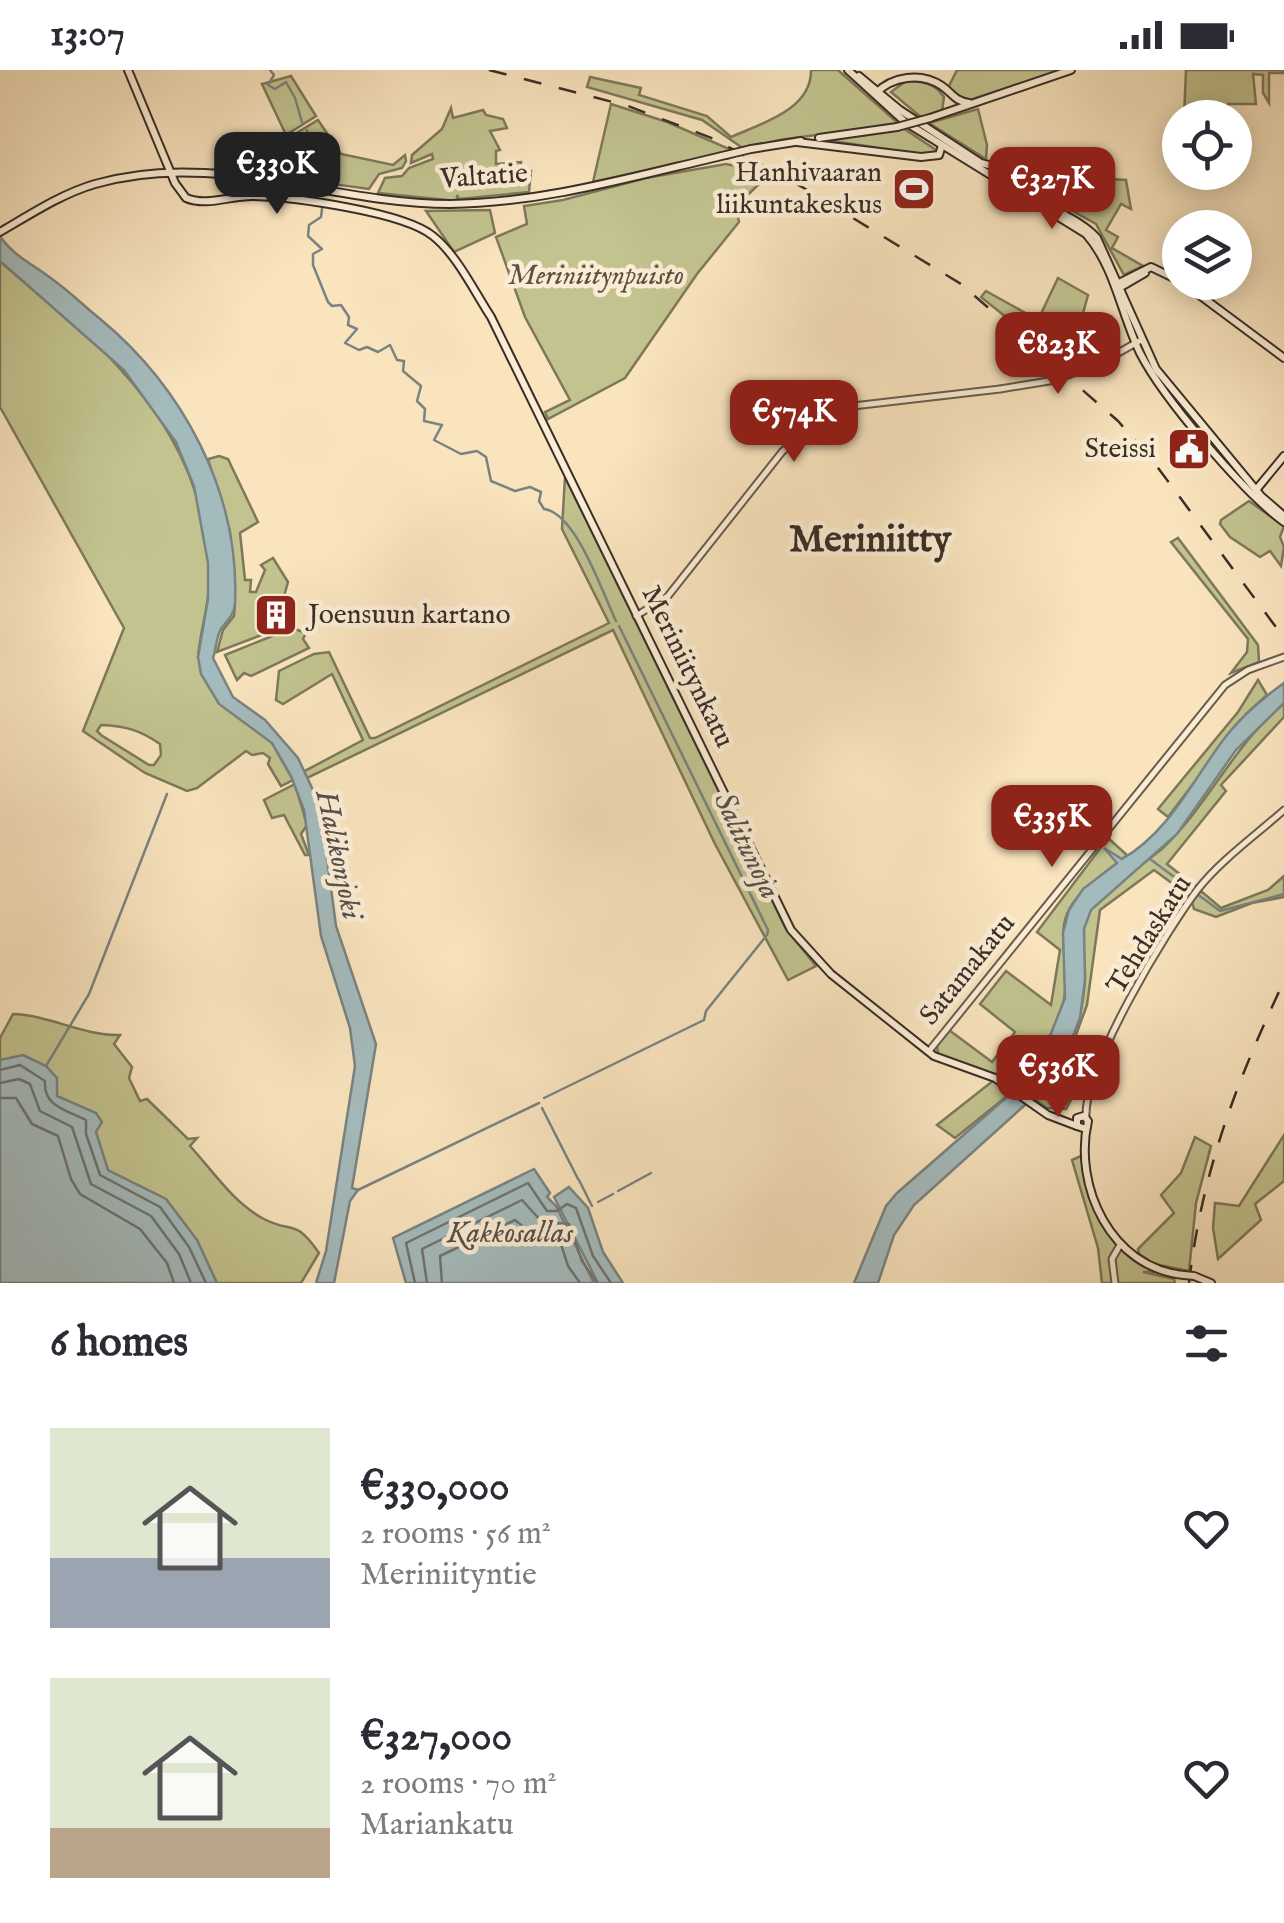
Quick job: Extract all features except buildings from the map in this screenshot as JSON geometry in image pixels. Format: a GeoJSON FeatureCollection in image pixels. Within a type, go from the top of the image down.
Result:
{"type":"FeatureCollection","features":[{"type":"Feature","properties":{"kind":"main road"},"geometry":{"type":"LineString","coordinates":[[130,70],[172,171]]}},
{"type":"Feature","properties":{"kind":"main road"},"geometry":{"type":"LineString","coordinates":[[130,70],[172,171]]}},
{"type":"Feature","properties":{"kind":"main road"},"geometry":{"type":"LineString","coordinates":[[849,70],[956,154],[1090,238],[1103,258],[1138,341],[1174,402],[1257,501],[1284,519]]}},
{"type":"Feature","properties":{"kind":"main road","name":"Valtatie"},"geometry":{"type":"LineString","coordinates":[[0,232],[95,184],[172,171],[236,175],[408,202],[482,203],[570,191],[751,149],[897,127],[1071,70]]}},
{"type":"Feature","properties":{"kind":"main road"},"geometry":{"type":"LineString","coordinates":[[879,92],[894,81],[918,77],[940,85],[958,102],[976,103]]}},
{"type":"Feature","properties":{"kind":"main road"},"geometry":{"type":"LineString","coordinates":[[940,85],[955,106],[962,108]]}},
{"type":"Feature","properties":{"kind":"main road"},"geometry":{"type":"LineString","coordinates":[[879,92],[906,122],[989,167],[1019,173],[1028,191],[1090,230],[1105,251],[1120,285],[1138,341],[1164,381],[1284,519]]}},
{"type":"Feature","properties":{"kind":"main road"},"geometry":{"type":"LineString","coordinates":[[932,118],[946,109],[946,94]]}},
{"type":"Feature","properties":{"kind":"main road"},"geometry":{"type":"LineString","coordinates":[[798,142],[936,159],[956,154]]}},
{"type":"Feature","properties":{"kind":"main road"},"geometry":{"type":"LineString","coordinates":[[921,157],[936,156],[941,142]]}},
{"type":"Feature","properties":{"kind":"main road"},"geometry":{"type":"LineString","coordinates":[[170,160],[186,171]]}},
{"type":"Feature","properties":{"kind":"main road","name":"Meriniitynkatu"},"geometry":{"type":"LineString","coordinates":[[172,171],[180,193],[197,203],[268,197],[402,219],[430,234],[491,317],[791,930],[831,974],[928,1052],[954,1066],[995,1078],[1037,1108],[1079,1122]]}},
{"type":"Feature","properties":{"kind":"main road"},"geometry":{"type":"LineString","coordinates":[[1004,182],[1010,171]]}},
{"type":"Feature","properties":{"kind":"main road"},"geometry":{"type":"LineString","coordinates":[[1014,190],[1022,183]]}},
{"type":"Feature","properties":{"kind":"main road"},"geometry":{"type":"LineString","coordinates":[[1120,285],[1150,266],[1162,272]]}},
{"type":"Feature","properties":{"kind":"main road"},"geometry":{"type":"LineString","coordinates":[[1205,300],[1284,358]]}},
{"type":"Feature","properties":{"kind":"main road"},"geometry":{"type":"LineString","coordinates":[[1256,490],[1284,456]]}},
{"type":"Feature","properties":{"kind":"main road"},"geometry":{"type":"LineString","coordinates":[[1079,1122],[1093,1193],[1118,1243],[1153,1269],[1211,1283]]}},
{"type":"Feature","properties":{"kind":"street"},"geometry":{"type":"LineString","coordinates":[[636,616],[668,596],[782,452],[814,422],[852,406],[1056,380],[1104,361],[1138,341]]}},
{"type":"Feature","properties":{"kind":"street","name":"Satamakatu"},"geometry":{"type":"LineString","coordinates":[[928,1052],[1224,685],[1248,670],[1284,657]]}},
{"type":"Feature","properties":{"kind":"street","name":"Tehdaskatu"},"geometry":{"type":"LineString","coordinates":[[1079,1122],[1106,1048],[1195,894],[1284,810]]}},
{"type":"Feature","properties":{"kind":"street"},"geometry":{"type":"LineString","coordinates":[[1115,1283],[1112,1259],[1118,1243]]}},
{"type":"Feature","properties":{"kind":"green space"},"geometry":{"type":"Polygon","coordinates":[[[811,70],[838,70],[899,124],[779,140],[744,149],[702,120],[587,87],[590,77],[641,88],[639,95],[707,116],[731,137],[794,105],[809,84],[811,70]]]}},
{"type":"Feature","properties":{"kind":"green space"},"geometry":{"type":"Polygon","coordinates":[[[957,70],[1061,70],[967,101],[952,93],[949,86],[957,70]]]}},
{"type":"Feature","properties":{"kind":"green space"},"geometry":{"type":"Polygon","coordinates":[[[1186,70],[1284,70],[1269,73],[1269,103],[1263,93],[1263,75],[1253,74],[1256,104],[1252,100],[1185,100],[1186,70]]]}},
{"type":"Feature","properties":{"kind":"green space"},"geometry":{"type":"Polygon","coordinates":[[[291,76],[316,116],[286,135],[262,84],[291,76]]]}},
{"type":"Feature","properties":{"kind":"green space"},"geometry":{"type":"Polygon","coordinates":[[[906,81],[923,82],[937,89],[944,97],[942,111],[922,118],[891,92],[906,81]]]}},
{"type":"Feature","properties":{"kind":"green space"},"geometry":{"type":"Polygon","coordinates":[[[611,104],[667,122],[734,151],[593,182],[611,104]]]}},
{"type":"Feature","properties":{"kind":"green space"},"geometry":{"type":"Polygon","coordinates":[[[451,108],[453,118],[483,110],[486,115],[503,119],[507,128],[490,131],[500,150],[496,151],[496,164],[521,162],[521,171],[531,171],[529,192],[459,199],[457,195],[457,201],[378,193],[385,178],[402,176],[409,168],[433,159],[432,154],[411,163],[412,155],[442,129],[451,108]]]}},
{"type":"Feature","properties":{"kind":"green space"},"geometry":{"type":"Polygon","coordinates":[[[978,109],[987,145],[986,159],[929,123],[978,109]]]}},
{"type":"Feature","properties":{"kind":"green space"},"geometry":{"type":"Polygon","coordinates":[[[318,120],[341,154],[393,165],[405,155],[406,161],[402,168],[379,174],[369,189],[223,169],[224,142],[272,148],[318,120]]]}},
{"type":"Feature","properties":{"kind":"green space"},"geometry":{"type":"Polygon","coordinates":[[[903,128],[939,152],[926,155],[826,140],[903,128]]]}},
{"type":"Feature","properties":{"kind":"green space","name":"Meriniitynpuisto"},"geometry":{"type":"Polygon","coordinates":[[[755,160],[777,175],[771,182],[759,184],[736,206],[739,222],[697,274],[625,378],[548,419],[545,412],[570,400],[525,317],[496,237],[527,224],[524,206],[646,178],[726,164],[741,167],[755,160]]]}},
{"type":"Feature","properties":{"kind":"green space"},"geometry":{"type":"Polygon","coordinates":[[[1043,175],[1126,180],[1131,209],[1121,204],[1106,230],[1118,237],[1112,248],[1143,266],[1124,275],[1096,224],[1029,187],[1029,178],[1043,175]]]}},
{"type":"Feature","properties":{"kind":"green space"},"geometry":{"type":"Polygon","coordinates":[[[490,210],[495,233],[454,252],[426,211],[490,210]]]}},
{"type":"Feature","properties":{"kind":"green space"},"geometry":{"type":"Polygon","coordinates":[[[0,261],[104,352],[130,379],[172,438],[199,505],[206,541],[209,591],[198,657],[251,725],[272,743],[293,780],[281,786],[268,764],[270,758],[246,751],[197,788],[187,791],[145,773],[83,731],[124,628],[0,407],[0,261]],[[101,725],[97,731],[101,735],[149,765],[154,765],[161,755],[160,744],[139,732],[101,725]]]}},
{"type":"Feature","properties":{"kind":"green space"},"geometry":{"type":"Polygon","coordinates":[[[1058,278],[1088,295],[1078,332],[1090,337],[1088,358],[1072,364],[1072,370],[981,297],[986,291],[1038,320],[1058,278]]]}},
{"type":"Feature","properties":{"kind":"green space"},"geometry":{"type":"Polygon","coordinates":[[[208,459],[228,459],[258,522],[240,533],[250,592],[256,592],[265,570],[261,565],[273,558],[288,582],[283,600],[264,607],[265,621],[272,631],[217,652],[223,630],[234,616],[235,605],[230,532],[208,459]]]}},
{"type":"Feature","properties":{"kind":"green space"},"geometry":{"type":"Polygon","coordinates":[[[565,477],[786,929],[816,966],[788,980],[715,844],[613,630],[305,779],[303,772],[363,740],[332,674],[283,704],[276,700],[279,671],[314,654],[329,652],[370,738],[375,738],[609,623],[562,529],[565,477]]]}},
{"type":"Feature","properties":{"kind":"green space"},"geometry":{"type":"Polygon","coordinates":[[[1249,501],[1284,526],[1280,537],[1284,547],[1281,566],[1270,551],[1260,557],[1230,537],[1220,524],[1249,501]]]}},
{"type":"Feature","properties":{"kind":"green space"},"geometry":{"type":"Polygon","coordinates":[[[1178,538],[1258,645],[1259,662],[1231,673],[1247,652],[1248,639],[1171,542],[1178,538]]]}},
{"type":"Feature","properties":{"kind":"green space"},"geometry":{"type":"Polygon","coordinates":[[[292,628],[306,633],[303,639],[309,648],[251,676],[244,673],[237,680],[225,655],[292,628]]]}},
{"type":"Feature","properties":{"kind":"green space"},"geometry":{"type":"Polygon","coordinates":[[[1258,680],[1267,695],[1246,714],[1168,817],[1158,809],[1238,712],[1258,680]]]}},
{"type":"Feature","properties":{"kind":"green space"},"geometry":{"type":"Polygon","coordinates":[[[1284,703],[1284,717],[1221,785],[1226,791],[1167,864],[1195,886],[1188,895],[1154,870],[1100,910],[1087,1005],[1066,1062],[1086,1073],[1066,1109],[1047,1108],[1033,1098],[1064,1057],[1077,1026],[1084,992],[1085,922],[1094,904],[1167,844],[1251,736],[1284,703]]]}},
{"type":"Feature","properties":{"kind":"green space"},"geometry":{"type":"Polygon","coordinates":[[[295,784],[307,825],[301,834],[309,855],[305,855],[284,815],[272,818],[264,800],[295,784]]]}},
{"type":"Feature","properties":{"kind":"green space"},"geometry":{"type":"Polygon","coordinates":[[[1108,838],[1127,855],[1085,889],[1067,914],[1063,929],[1063,1006],[1053,1036],[1037,1064],[1017,1087],[946,1061],[938,1054],[937,1046],[949,1030],[992,1062],[1015,1032],[980,1004],[1006,971],[1051,1005],[1060,950],[1037,932],[1108,838]]]}},
{"type":"Feature","properties":{"kind":"green space"},"geometry":{"type":"Polygon","coordinates":[[[1284,876],[1284,897],[1252,903],[1216,917],[1194,909],[1192,902],[1201,891],[1221,908],[1268,890],[1284,876]]]}},
{"type":"Feature","properties":{"kind":"green space"},"geometry":{"type":"Polygon","coordinates":[[[13,1014],[120,1035],[114,1044],[132,1067],[129,1078],[140,1101],[147,1099],[188,1139],[197,1138],[190,1146],[241,1203],[272,1223],[298,1230],[319,1253],[301,1283],[0,1283],[0,1038],[13,1014]]]}},
{"type":"Feature","properties":{"kind":"green space"},"geometry":{"type":"Polygon","coordinates":[[[994,1080],[1012,1092],[955,1138],[937,1125],[994,1080]]]}},
{"type":"Feature","properties":{"kind":"green space"},"geometry":{"type":"Polygon","coordinates":[[[1284,1135],[1284,1181],[1255,1204],[1261,1220],[1218,1259],[1213,1228],[1215,1203],[1239,1206],[1284,1135]]]}},
{"type":"Feature","properties":{"kind":"green space"},"geometry":{"type":"Polygon","coordinates":[[[1195,1137],[1211,1146],[1196,1203],[1189,1271],[1154,1264],[1138,1249],[1174,1213],[1161,1195],[1181,1173],[1195,1137]]]}},
{"type":"Feature","properties":{"kind":"green space"},"geometry":{"type":"Polygon","coordinates":[[[1085,1154],[1097,1209],[1113,1239],[1138,1263],[1155,1272],[1143,1272],[1174,1279],[1175,1283],[1102,1283],[1098,1248],[1072,1160],[1085,1154]]]}},
{"type":"Feature","properties":{"kind":"water"},"geometry":{"type":"Polygon","coordinates":[[[0,236],[17,255],[64,288],[129,346],[180,409],[216,483],[228,522],[234,562],[234,607],[219,632],[213,658],[233,697],[265,720],[298,758],[320,805],[336,926],[376,1044],[352,1188],[358,1190],[350,1201],[334,1283],[316,1283],[326,1251],[355,1066],[350,1028],[321,936],[304,810],[272,743],[219,704],[201,674],[198,657],[208,599],[208,563],[194,486],[176,442],[124,370],[0,261],[0,236]]]}},
{"type":"Feature","properties":{"kind":"water"},"geometry":{"type":"Polygon","coordinates":[[[1284,683],[1284,703],[1236,750],[1177,834],[1091,910],[1084,929],[1085,980],[1080,1018],[1061,1067],[1036,1095],[914,1205],[894,1235],[878,1283],[854,1283],[886,1206],[1007,1097],[1042,1056],[1065,998],[1063,933],[1069,910],[1083,889],[1117,863],[1104,848],[1122,859],[1139,848],[1168,819],[1233,728],[1284,683]]]}},
{"type":"Feature","properties":{"kind":"water"},"geometry":{"type":"Polygon","coordinates":[[[23,1055],[46,1066],[57,1078],[57,1096],[96,1113],[102,1122],[96,1132],[108,1170],[166,1199],[197,1240],[217,1283],[0,1283],[0,1060],[23,1055]]]}},
{"type":"Feature","properties":{"kind":"water","name":"Kakkosallas"},"geometry":{"type":"Polygon","coordinates":[[[534,1169],[594,1283],[406,1283],[393,1238],[534,1169]]]}},
{"type":"Feature","properties":{"kind":"water"},"geometry":{"type":"Polygon","coordinates":[[[569,1187],[588,1208],[603,1252],[623,1283],[598,1283],[554,1197],[569,1187]]]}},
{"type":"Feature","properties":{"kind":"waterway","name":"Salitunoja"},"geometry":{"type":"LineString","coordinates":[[270,70],[274,75],[268,85],[275,89],[286,82],[302,122]]}},
{"type":"Feature","properties":{"kind":"waterway","name":"Salitunoja"},"geometry":{"type":"LineString","coordinates":[[306,182],[311,162],[307,130]]}},
{"type":"Feature","properties":{"kind":"waterway","name":"Salitunoja"},"geometry":{"type":"LineString","coordinates":[[322,209],[321,217],[309,225],[308,236],[322,249],[313,254],[313,265],[328,302],[341,305],[349,317],[348,325],[357,329],[345,343],[359,350],[367,347],[378,352],[390,345],[397,360],[404,361],[403,371],[421,386],[417,401],[425,409],[424,421],[442,425],[434,440],[461,454],[477,451],[486,457],[491,481],[515,491],[530,487],[541,492],[539,501],[544,509],[556,514],[577,539],[616,621]]}},
{"type":"Feature","properties":{"kind":"waterway","name":"Salitunoja"},"geometry":{"type":"LineString","coordinates":[[544,1098],[704,1020],[706,1011],[768,930],[619,626]]}},
{"type":"Feature","properties":{"kind":"waterway"},"geometry":{"type":"LineString","coordinates":[[46,1066],[89,994],[167,794]]}},
{"type":"Feature","properties":{"kind":"waterway"},"geometry":{"type":"LineString","coordinates":[[1150,859],[1220,911],[1284,894]]}},
{"type":"Feature","properties":{"kind":"waterway"},"geometry":{"type":"LineString","coordinates":[[358,1190],[539,1103]]}},
{"type":"Feature","properties":{"kind":"waterway"},"geometry":{"type":"LineString","coordinates":[[542,1108],[578,1179]]}},
{"type":"Feature","properties":{"kind":"waterway"},"geometry":{"type":"LineString","coordinates":[[618,1191],[651,1173]]}},
{"type":"Feature","properties":{"kind":"waterway"},"geometry":{"type":"LineString","coordinates":[[579,1180],[592,1206]]}},
{"type":"Feature","properties":{"kind":"waterway"},"geometry":{"type":"LineString","coordinates":[[598,1202],[613,1194]]}},
{"type":"Feature","properties":{"kind":"railway"},"geometry":{"type":"LineString","coordinates":[[489,70],[628,106],[714,139],[802,187],[961,284],[1118,421],[1153,461],[1284,638]]}},
{"type":"Feature","properties":{"kind":"railway"},"geometry":{"type":"LineString","coordinates":[[1189,1283],[1203,1203],[1223,1128],[1284,981]]}},
{"type":"Feature","properties":{"kind":"place","name":"Hanhivaaran liikuntakeskus"},"geometry":{"type":"Point","coordinates":[914,189]}},
{"type":"Feature","properties":{"kind":"place","name":"Steissi"},"geometry":{"type":"Point","coordinates":[1189,449]}},
{"type":"Feature","properties":{"kind":"place","name":"Joensuun kartano"},"geometry":{"type":"Point","coordinates":[276,615]}},
{"type":"Feature","properties":{"kind":"district","name":"Meriniitty"},"geometry":{"type":"Point","coordinates":[870,541]}},
{"type":"Feature","properties":{"kind":"water label","name":"Halikonjoki"},"geometry":{"type":"Point","coordinates":[338,855]}}]}
